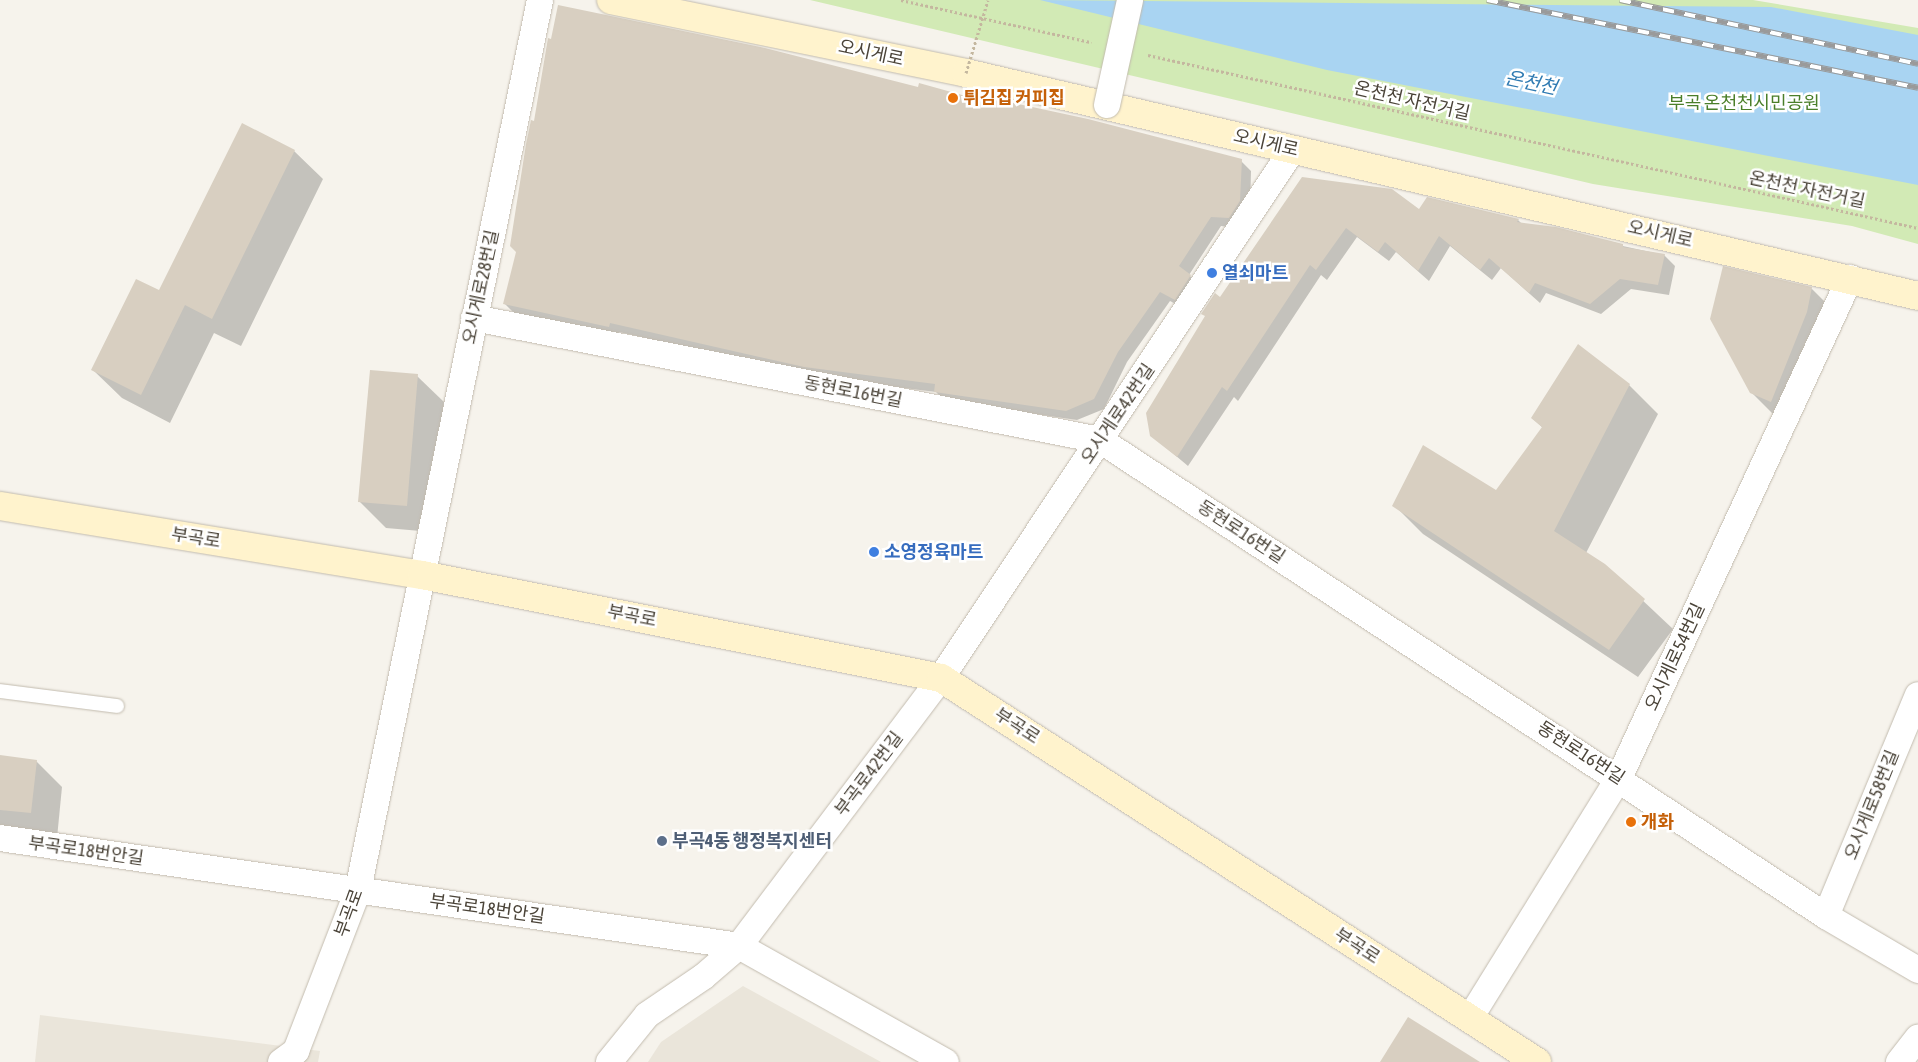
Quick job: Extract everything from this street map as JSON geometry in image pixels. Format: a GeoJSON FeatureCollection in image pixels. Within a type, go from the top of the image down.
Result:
{"type":"FeatureCollection","features":[{"type":"Feature","properties":{"kind":"main road","name":"오시게로"},"geometry":{"type":"LineString","coordinates":[[611,0],[966,72],[1293,150],[1850,278],[1918,296]]}},
{"type":"Feature","properties":{"kind":"main road","name":"부곡로"},"geometry":{"type":"LineString","coordinates":[[0,506],[422,575],[942,678],[1537,1062]]}},
{"type":"Feature","properties":{"kind":"street","name":"오시게로28번길"},"geometry":{"type":"LineString","coordinates":[[422,575],[540,0]]}},
{"type":"Feature","properties":{"kind":"street"},"geometry":{"type":"LineString","coordinates":[[1107,105],[1130,0]]}},
{"type":"Feature","properties":{"kind":"street","name":"오시게로42번길"},"geometry":{"type":"LineString","coordinates":[[942,678],[1293,150]]}},
{"type":"Feature","properties":{"kind":"street","name":"오시게로54번길"},"geometry":{"type":"LineString","coordinates":[[1470,1018],[1619,778],[1850,278]]}},
{"type":"Feature","properties":{"kind":"street","name":"동현로16번길"},"geometry":{"type":"LineString","coordinates":[[474,318],[1100,440],[1619,778],[1826,916],[1918,970]]}},
{"type":"Feature","properties":{"kind":"street","name":"부곡로"},"geometry":{"type":"LineString","coordinates":[[282,1062],[296,1051],[358,890],[422,575]]}},
{"type":"Feature","properties":{"kind":"street","name":"부곡로42번길"},"geometry":{"type":"LineString","coordinates":[[609,1062],[647,1015],[703,977],[739,946],[942,678]]}},
{"type":"Feature","properties":{"kind":"street","name":"오시게로58번길"},"geometry":{"type":"LineString","coordinates":[[1826,916],[1918,695]]}},
{"type":"Feature","properties":{"kind":"street","name":"부곡로18번안길"},"geometry":{"type":"LineString","coordinates":[[0,838],[739,946],[946,1062]]}},
{"type":"Feature","properties":{"kind":"street"},"geometry":{"type":"LineString","coordinates":[[1899,1062],[1918,1038]]}},
{"type":"Feature","properties":{"kind":"lane"},"geometry":{"type":"LineString","coordinates":[[0,691],[117,706]]}},
{"type":"Feature","properties":{"kind":"path"},"geometry":{"type":"LineString","coordinates":[[901,0],[1096,44]]}},
{"type":"Feature","properties":{"kind":"path"},"geometry":{"type":"LineString","coordinates":[[966,72],[988,0]]}},
{"type":"Feature","properties":{"kind":"path","name":"온천천 자전거길"},"geometry":{"type":"LineString","coordinates":[[1144,54],[1918,228]]}},
{"type":"Feature","properties":{"kind":"shaded area"},"geometry":{"type":"Polygon","coordinates":[[[743,986],[881,1062],[648,1062],[661,1042],[743,986]]]}},
{"type":"Feature","properties":{"kind":"shaded area"},"geometry":{"type":"Polygon","coordinates":[[[40,1015],[320,1051],[318,1062],[35,1062],[40,1015]]]}},
{"type":"Feature","properties":{"kind":"green space","name":"부곡 온천천시민공원"},"geometry":{"type":"Polygon","coordinates":[[[810,0],[1753,0],[1918,28],[1918,244],[1852,226],[1593,184],[810,0]]]}},
{"type":"Feature","properties":{"kind":"water","name":"온천천"},"geometry":{"type":"Polygon","coordinates":[[[1040,0],[1771,7],[1918,35],[1918,185],[1327,70],[1040,0]]]}},
{"type":"Feature","properties":{"kind":"building"},"geometry":{"type":"Polygon","coordinates":[[[558,5],[765,48],[918,87],[919,83],[980,100],[981,96],[1088,119],[1242,159],[1240,201],[1229,218],[1211,217],[1179,266],[1191,275],[1175,300],[1160,292],[1118,352],[1094,399],[1066,411],[934,392],[935,384],[804,367],[610,323],[609,327],[503,304],[516,252],[510,246],[526,144],[531,120],[534,121],[548,38],[551,39],[558,5]]]}},
{"type":"Feature","properties":{"kind":"building"},"geometry":{"type":"Polygon","coordinates":[[[242,123],[295,150],[212,319],[185,305],[141,395],[91,370],[136,279],[159,290],[242,123]]]}},
{"type":"Feature","properties":{"kind":"building"},"geometry":{"type":"Polygon","coordinates":[[[1302,177],[1392,189],[1419,209],[1427,197],[1519,219],[1517,222],[1556,227],[1623,244],[1623,247],[1665,254],[1658,285],[1620,279],[1590,304],[1535,283],[1529,293],[1489,258],[1480,270],[1439,236],[1418,271],[1385,242],[1378,252],[1346,228],[1316,270],[1310,265],[1227,391],[1222,387],[1177,457],[1150,436],[1146,413],[1205,316],[1201,314],[1215,293],[1220,297],[1302,177]]]}},
{"type":"Feature","properties":{"kind":"building"},"geometry":{"type":"Polygon","coordinates":[[[1723,266],[1812,287],[1807,312],[1771,402],[1750,393],[1710,319],[1723,266]]]}},
{"type":"Feature","properties":{"kind":"building"},"geometry":{"type":"Polygon","coordinates":[[[1578,344],[1630,384],[1554,531],[1605,564],[1645,599],[1609,650],[1392,506],[1423,445],[1496,490],[1542,427],[1531,418],[1578,344]]]}},
{"type":"Feature","properties":{"kind":"building"},"geometry":{"type":"Polygon","coordinates":[[[370,370],[418,374],[407,506],[358,502],[370,370]]]}},
{"type":"Feature","properties":{"kind":"building"},"geometry":{"type":"Polygon","coordinates":[[[0,755],[37,760],[31,813],[0,810],[0,755]]]}},
{"type":"Feature","properties":{"kind":"building"},"geometry":{"type":"Polygon","coordinates":[[[1408,1017],[1480,1062],[1380,1062],[1408,1017]]]}},
{"type":"Feature","properties":{"kind":"railway"},"geometry":{"type":"LineString","coordinates":[[1487,0],[1918,88]]}},
{"type":"Feature","properties":{"kind":"railway"},"geometry":{"type":"LineString","coordinates":[[1620,0],[1918,64]]}},
{"type":"Feature","properties":{"kind":"place","name":"튀김집 커피집"},"geometry":{"type":"Point","coordinates":[953,98]}},
{"type":"Feature","properties":{"kind":"place","name":"열쇠마트"},"geometry":{"type":"Point","coordinates":[1212,273]}},
{"type":"Feature","properties":{"kind":"place","name":"소영정육마트"},"geometry":{"type":"Point","coordinates":[874,552]}},
{"type":"Feature","properties":{"kind":"place","name":"개화"},"geometry":{"type":"Point","coordinates":[1631,822]}},
{"type":"Feature","properties":{"kind":"place","name":"부곡4동 행정복지센터"},"geometry":{"type":"Point","coordinates":[662,841]}}]}
